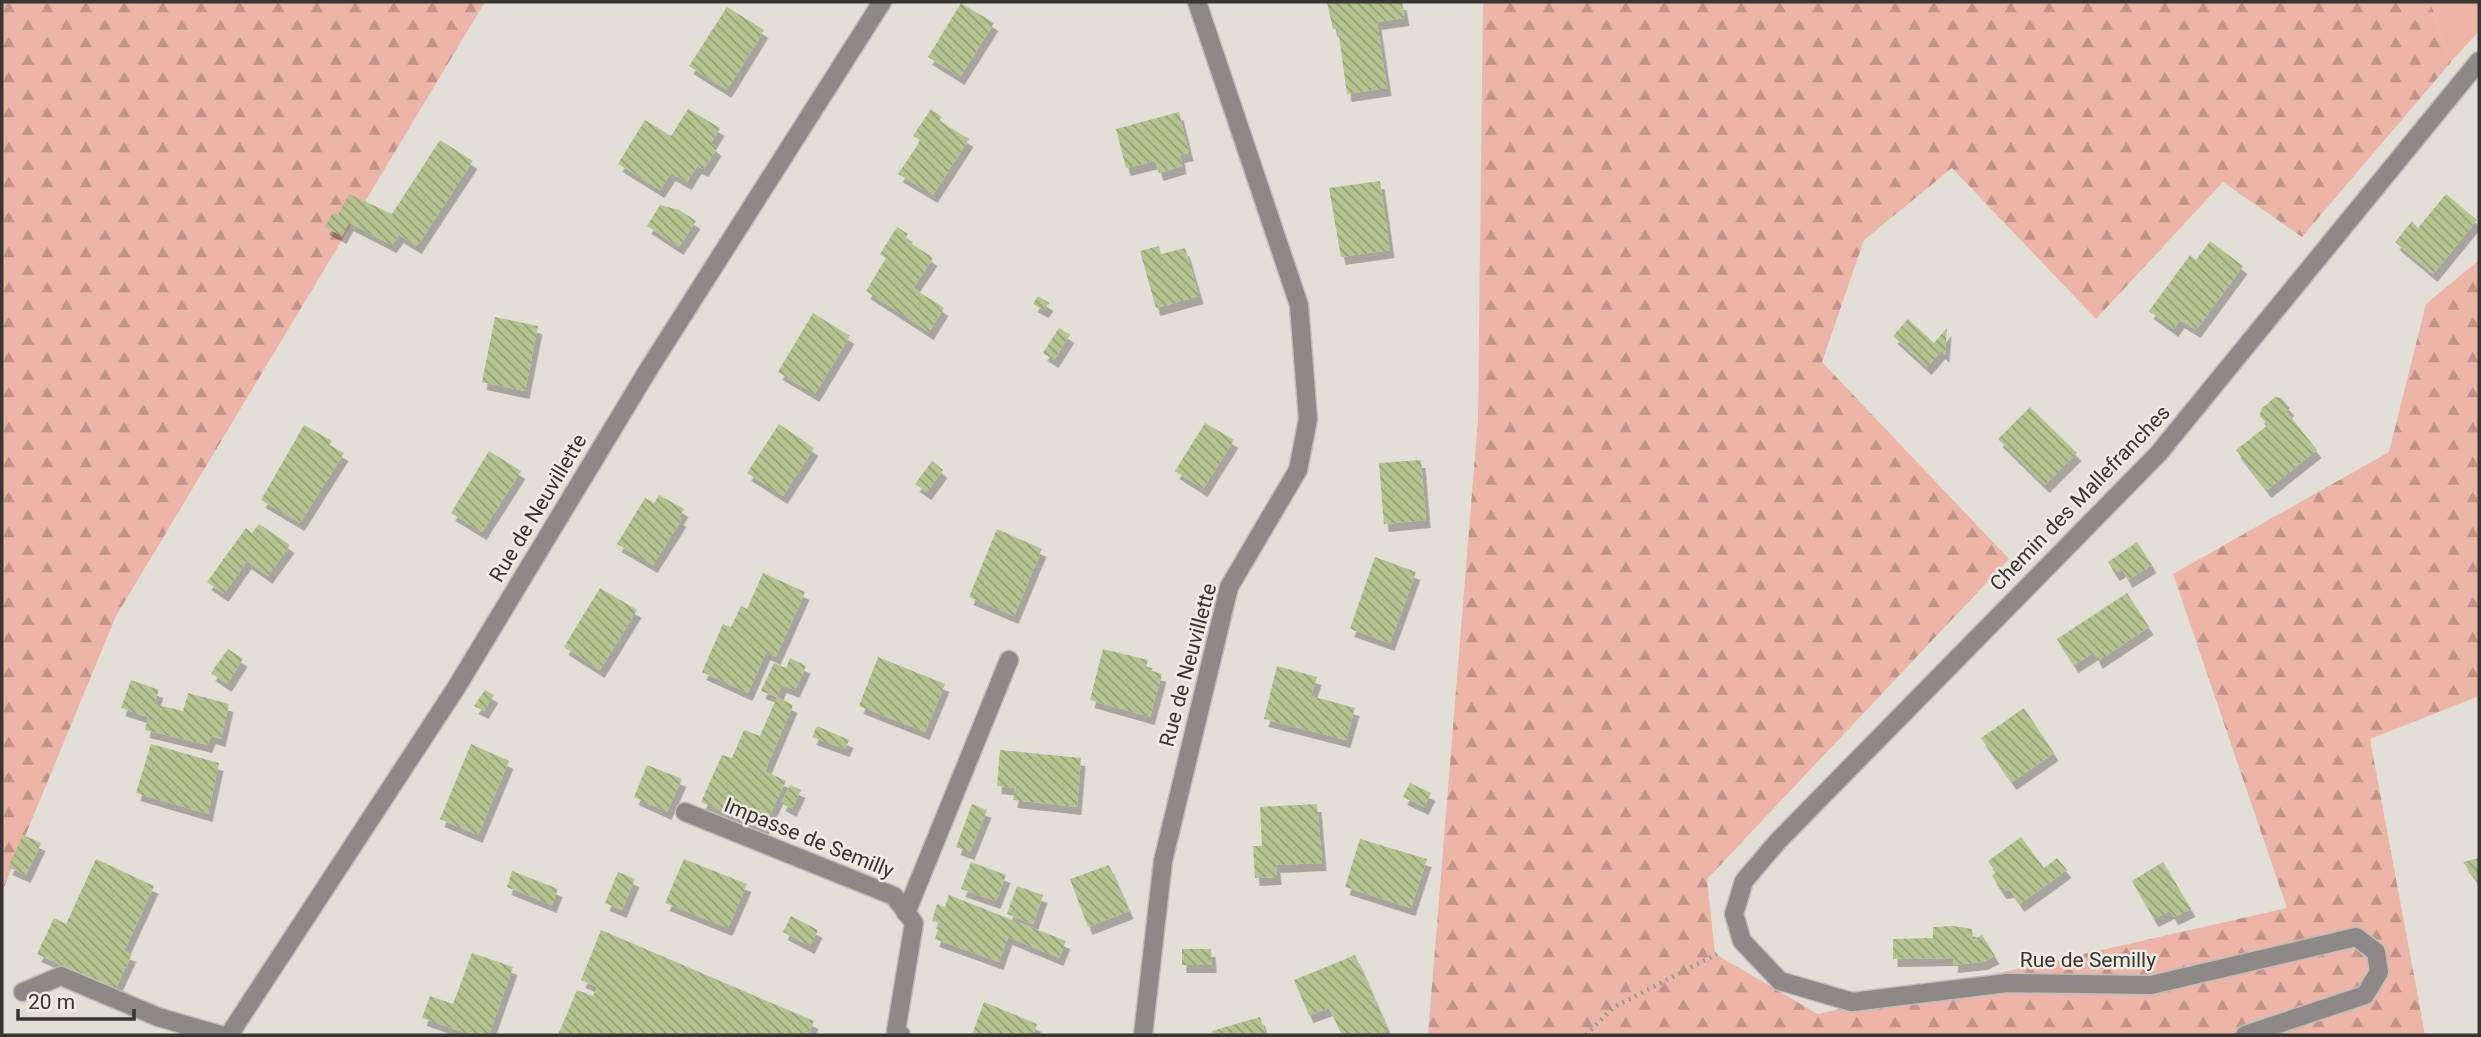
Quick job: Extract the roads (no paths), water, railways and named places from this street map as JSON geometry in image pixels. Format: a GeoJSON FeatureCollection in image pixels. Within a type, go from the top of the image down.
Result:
{"type":"FeatureCollection","features":[{"type":"Feature","properties":{"kind":"street","name":"Rue de Neuvillette"},"geometry":{"type":"LineString","coordinates":[[229,1035],[456,688],[658,355],[882,2]]}},
{"type":"Feature","properties":{"kind":"street","name":"Rue de Neuvillette"},"geometry":{"type":"LineString","coordinates":[[1143,1035],[1163,861],[1229,587],[1298,470],[1308,419],[1299,305],[1197,2]]}},
{"type":"Feature","properties":{"kind":"street","name":"Chemin des Mallefranches"},"geometry":{"type":"LineString","coordinates":[[1742,940],[1734,914],[1744,881],[1778,841],[2158,454],[2479,61]]}},
{"type":"Feature","properties":{"kind":"street"},"geometry":{"type":"LineString","coordinates":[[901,1035],[895,1031],[914,923],[906,913],[1009,660]]}},
{"type":"Feature","properties":{"kind":"street","name":"Impasse de Semilly"},"geometry":{"type":"LineString","coordinates":[[685,812],[894,897],[906,913]]}},
{"type":"Feature","properties":{"kind":"street","name":"Rue de Semilly"},"geometry":{"type":"LineString","coordinates":[[1742,940],[1780,981],[1852,1002],[2007,983],[2151,985],[2356,937],[2376,952],[2379,972],[2365,995],[2245,1035]]}},
{"type":"Feature","properties":{"kind":"street"},"geometry":{"type":"LineString","coordinates":[[23,992],[61,976],[158,1017],[219,1035]]}}]}
